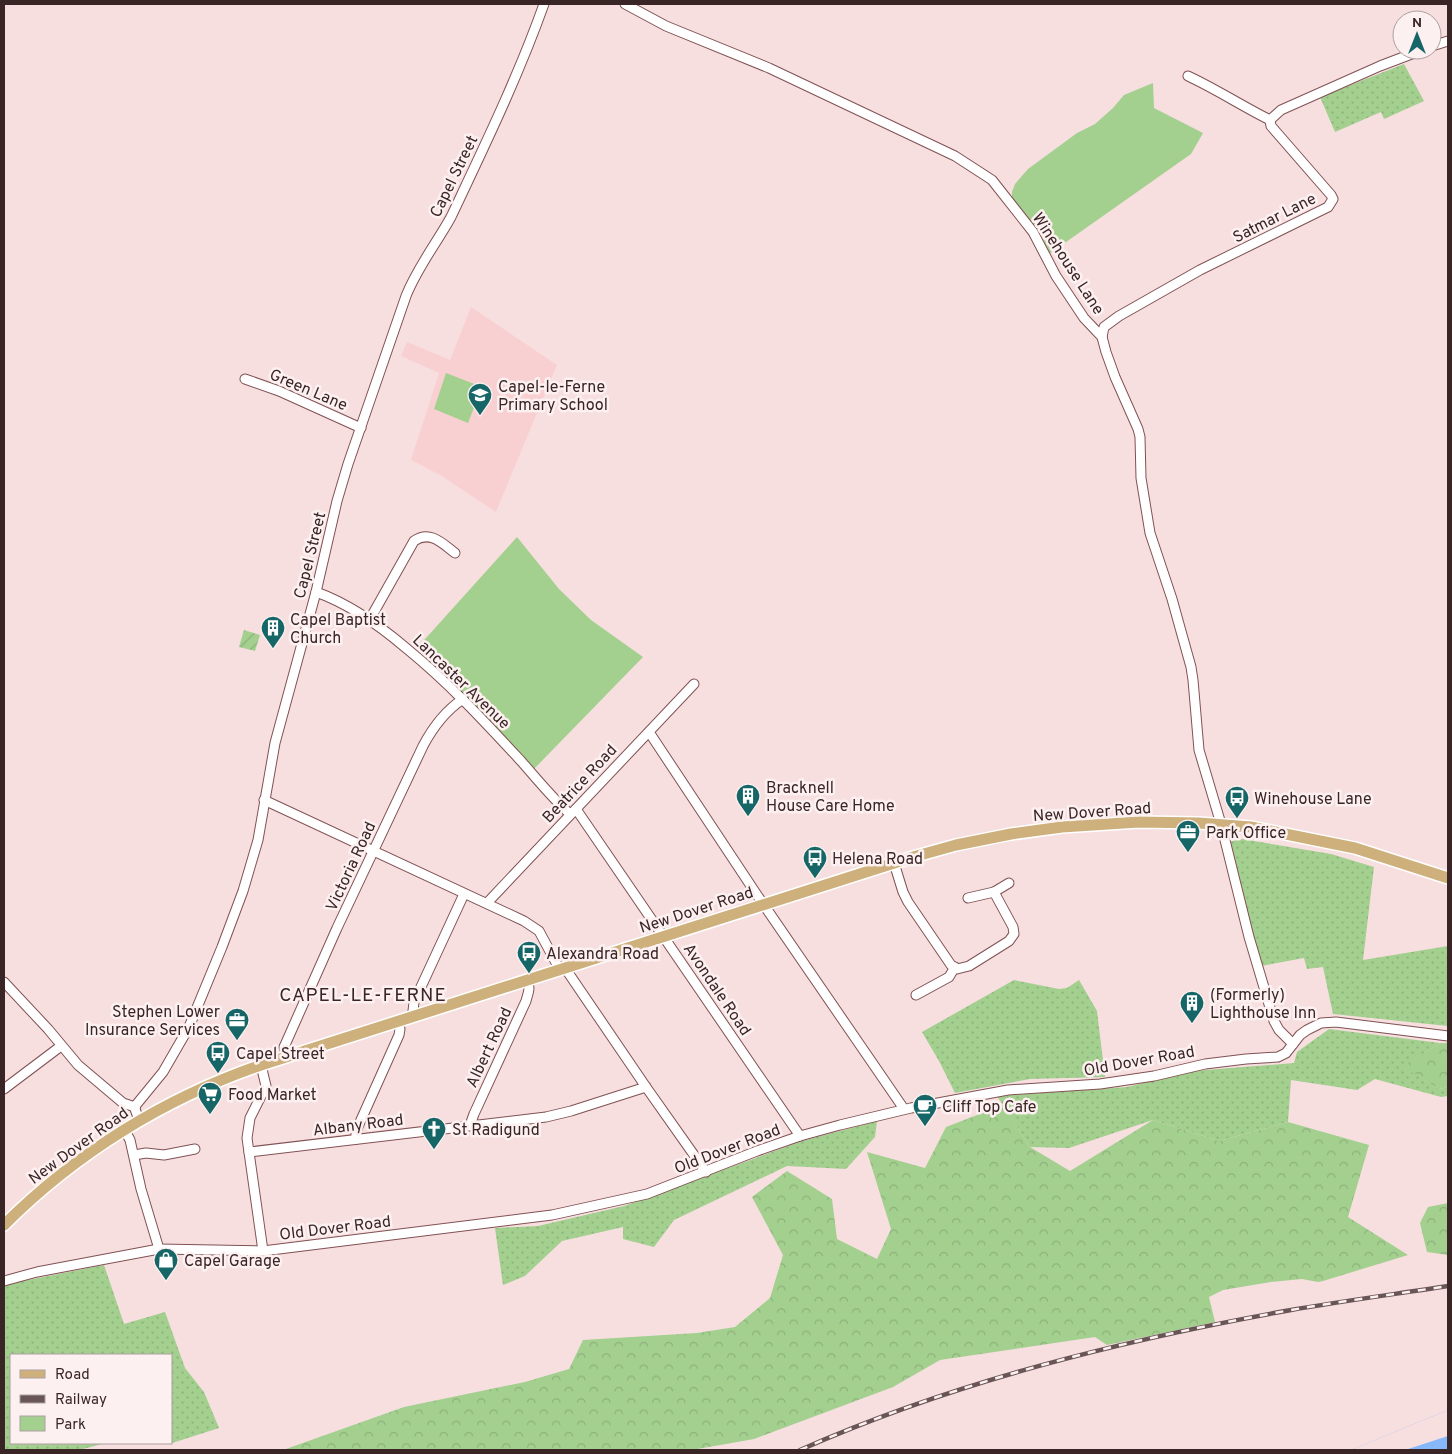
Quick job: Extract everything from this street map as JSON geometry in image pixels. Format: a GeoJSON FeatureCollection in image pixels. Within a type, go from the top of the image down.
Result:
{"type":"FeatureCollection","features":[{"type":"Feature","properties":{"kind":"main road","name":"New Dover Road"},"geometry":{"type":"LineString","coordinates":[[4,1225],[57,1177],[124,1129],[215,1082],[262,1065],[764,904],[894,863],[980,840],[1062,827],[1148,822],[1221,824],[1251,827],[1328,842],[1372,853],[1448,878]]}},
{"type":"Feature","properties":{"kind":"street","name":"Capel Street"},"geometry":{"type":"LineString","coordinates":[[135,1107],[163,1072],[193,1018],[243,892],[258,840],[275,743],[316,592],[337,501],[411,284],[444,229],[477,162],[511,90],[544,4]]}},
{"type":"Feature","properties":{"kind":"street","name":"Winehouse Lane"},"geometry":{"type":"LineString","coordinates":[[626,4],[666,26],[769,68],[955,156],[992,180],[1033,232],[1056,276],[1084,318],[1102,337],[1109,360],[1140,437],[1141,478],[1150,533],[1172,599],[1191,667],[1199,750],[1221,824],[1249,937],[1274,1022],[1293,1044]]}},
{"type":"Feature","properties":{"kind":"street"},"geometry":{"type":"LineString","coordinates":[[1188,76],[1270,120],[1281,110],[1396,60]]}},
{"type":"Feature","properties":{"kind":"street","name":"Satmar Lane"},"geometry":{"type":"LineString","coordinates":[[1102,337],[1104,326],[1119,316],[1200,270],[1328,207],[1333,199],[1331,195],[1271,126],[1270,120]]}},
{"type":"Feature","properties":{"kind":"street","name":"Green Lane"},"geometry":{"type":"LineString","coordinates":[[245,379],[279,391],[361,428]]}},
{"type":"Feature","properties":{"kind":"street"},"geometry":{"type":"LineString","coordinates":[[370,619],[414,541],[422,536],[432,537],[455,553]]}},
{"type":"Feature","properties":{"kind":"street","name":"Lancaster Avenue"},"geometry":{"type":"LineString","coordinates":[[316,592],[336,600],[370,619],[421,659],[463,699],[546,790],[573,812]]}},
{"type":"Feature","properties":{"kind":"street","name":"Beatrice Road"},"geometry":{"type":"LineString","coordinates":[[487,903],[694,684]]}},
{"type":"Feature","properties":{"kind":"street","name":"Victoria Road"},"geometry":{"type":"LineString","coordinates":[[287,1057],[284,1047],[373,852],[431,732],[445,714],[463,699]]}},
{"type":"Feature","properties":{"kind":"street"},"geometry":{"type":"LineString","coordinates":[[649,732],[854,1038],[904,1109]]}},
{"type":"Feature","properties":{"kind":"street"},"geometry":{"type":"LineString","coordinates":[[264,800],[537,928],[563,969],[706,1172]]}},
{"type":"Feature","properties":{"kind":"street","name":"Avondale Road"},"geometry":{"type":"LineString","coordinates":[[573,812],[664,937],[800,1136]]}},
{"type":"Feature","properties":{"kind":"street"},"geometry":{"type":"LineString","coordinates":[[894,863],[905,897],[951,965],[955,968],[968,966],[1009,941],[1013,936],[1013,927],[994,892]]}},
{"type":"Feature","properties":{"kind":"street"},"geometry":{"type":"LineString","coordinates":[[968,898],[994,892],[1009,883]]}},
{"type":"Feature","properties":{"kind":"street"},"geometry":{"type":"LineString","coordinates":[[416,1016],[413,1011],[414,1002],[464,894]]}},
{"type":"Feature","properties":{"kind":"street"},"geometry":{"type":"LineString","coordinates":[[916,995],[950,977],[955,968]]}},
{"type":"Feature","properties":{"kind":"street","name":"Albert Road"},"geometry":{"type":"LineString","coordinates":[[470,1125],[526,1001],[530,988],[528,981]]}},
{"type":"Feature","properties":{"kind":"street"},"geometry":{"type":"LineString","coordinates":[[4,982],[48,1029],[74,1061],[113,1096],[125,1105],[135,1107],[139,1120]]}},
{"type":"Feature","properties":{"kind":"street"},"geometry":{"type":"LineString","coordinates":[[356,1139],[356,1131],[399,1035],[400,1029],[397,1022]]}},
{"type":"Feature","properties":{"kind":"street","name":"Old Dover Road"},"geometry":{"type":"LineString","coordinates":[[4,1281],[37,1272],[158,1249],[263,1251],[552,1215],[647,1194],[756,1151],[800,1136],[904,1109],[1008,1090],[1100,1084],[1154,1076],[1205,1064],[1282,1056],[1303,1032],[1321,1023],[1329,1022],[1448,1036]]}},
{"type":"Feature","properties":{"kind":"street"},"geometry":{"type":"LineString","coordinates":[[4,1088],[61,1046]]}},
{"type":"Feature","properties":{"kind":"street"},"geometry":{"type":"LineString","coordinates":[[262,1065],[266,1086],[249,1123],[247,1138],[263,1251]]}},
{"type":"Feature","properties":{"kind":"street","name":"Albany Road"},"geometry":{"type":"LineString","coordinates":[[249,1152],[552,1116],[646,1087]]}},
{"type":"Feature","properties":{"kind":"street"},"geometry":{"type":"LineString","coordinates":[[124,1129],[129,1137],[158,1249]]}},
{"type":"Feature","properties":{"kind":"street"},"geometry":{"type":"LineString","coordinates":[[134,1155],[146,1153],[164,1155],[195,1149]]}},
{"type":"Feature","properties":{"kind":"shaded area","name":"Capel-le-Ferne Primary School"},"geometry":{"type":"Polygon","coordinates":[[[471,307],[557,365],[496,512],[440,475],[411,460],[439,373],[401,356],[407,342],[450,360],[471,307]]]}},
{"type":"Feature","properties":{"kind":"green space"},"geometry":{"type":"Polygon","coordinates":[[[1404,64],[1424,101],[1384,119],[1381,112],[1335,132],[1320,97],[1404,64]]]}},
{"type":"Feature","properties":{"kind":"green space"},"geometry":{"type":"Polygon","coordinates":[[[1153,83],[1154,108],[1203,133],[1191,154],[1049,254],[1042,236],[1012,200],[1015,184],[1028,169],[1077,133],[1095,124],[1124,95],[1153,83]]]}},
{"type":"Feature","properties":{"kind":"green space"},"geometry":{"type":"Polygon","coordinates":[[[446,373],[482,387],[468,423],[434,409],[446,373]]]}},
{"type":"Feature","properties":{"kind":"green space"},"geometry":{"type":"Polygon","coordinates":[[[517,537],[559,589],[591,620],[643,657],[532,771],[417,648],[517,537]]]}},
{"type":"Feature","properties":{"kind":"green space"},"geometry":{"type":"Polygon","coordinates":[[[244,630],[260,635],[255,651],[239,647],[244,630]]]}},
{"type":"Feature","properties":{"kind":"green space"},"geometry":{"type":"Polygon","coordinates":[[[1242,839],[1331,854],[1374,867],[1363,960],[1448,946],[1448,1026],[1333,1014],[1323,967],[1307,969],[1304,958],[1261,966],[1228,842],[1242,839]]]}},
{"type":"Feature","properties":{"kind":"green space"},"geometry":{"type":"Polygon","coordinates":[[[1014,980],[1059,989],[1067,988],[1079,980],[1097,1011],[1105,1077],[1030,1079],[955,1093],[922,1032],[1014,980]]]}},
{"type":"Feature","properties":{"kind":"green space"},"geometry":{"type":"Polygon","coordinates":[[[1329,1029],[1440,1043],[1403,1066],[1439,1089],[1448,1087],[1448,1096],[1441,1097],[1375,1079],[1357,1090],[1291,1080],[1288,1122],[1219,1141],[1153,1120],[1069,1148],[1030,1147],[997,1096],[1127,1087],[1192,1071],[1294,1063],[1297,1052],[1329,1029]]]}},
{"type":"Feature","properties":{"kind":"green space"},"geometry":{"type":"Polygon","coordinates":[[[1440,1043],[1448,1043],[1448,1087],[1439,1089],[1402,1066],[1440,1043]]]}},
{"type":"Feature","properties":{"kind":"green space"},"geometry":{"type":"Polygon","coordinates":[[[1003,1105],[1030,1147],[1070,1171],[1153,1120],[1219,1141],[1288,1122],[1369,1145],[1348,1217],[1408,1255],[1318,1282],[1302,1279],[1223,1290],[1209,1297],[1215,1322],[1107,1345],[1095,1337],[940,1360],[893,1387],[754,1439],[692,1450],[283,1450],[404,1407],[525,1382],[569,1369],[583,1340],[697,1333],[735,1327],[770,1298],[783,1255],[752,1197],[787,1171],[832,1199],[837,1239],[877,1259],[891,1229],[867,1152],[925,1168],[946,1127],[1003,1105]]]}},
{"type":"Feature","properties":{"kind":"green space"},"geometry":{"type":"Polygon","coordinates":[[[877,1121],[875,1137],[846,1169],[787,1166],[674,1220],[654,1247],[623,1239],[623,1227],[562,1241],[525,1276],[503,1285],[495,1228],[538,1226],[624,1206],[802,1141],[877,1121]]]}},
{"type":"Feature","properties":{"kind":"green space"},"geometry":{"type":"Polygon","coordinates":[[[1448,1203],[1448,1255],[1427,1252],[1420,1223],[1428,1207],[1448,1203]]]}},
{"type":"Feature","properties":{"kind":"green space"},"geometry":{"type":"Polygon","coordinates":[[[104,1265],[124,1324],[165,1312],[185,1368],[204,1392],[219,1428],[172,1443],[172,1354],[10,1354],[10,1444],[102,1444],[79,1450],[4,1450],[4,1286],[104,1265]]]}},
{"type":"Feature","properties":{"kind":"water"},"geometry":{"type":"Polygon","coordinates":[[[1448,1410],[1448,1450],[1351,1450],[1448,1410]]]}},
{"type":"Feature","properties":{"kind":"pier"},"geometry":{"type":"Polygon","coordinates":[[[1448,1410],[1448,1436],[1405,1450],[1351,1450],[1448,1410]]]}},
{"type":"Feature","properties":{"kind":"railway"},"geometry":{"type":"LineString","coordinates":[[800,1450],[859,1425],[919,1403],[1041,1365],[1103,1349],[1291,1310],[1448,1286]]}},
{"type":"Feature","properties":{"kind":"place","name":"Capel-le-Ferne Primary School"},"geometry":{"type":"Point","coordinates":[480,416]}},
{"type":"Feature","properties":{"kind":"place","name":"Capel Baptist Church"},"geometry":{"type":"Point","coordinates":[273,649]}},
{"type":"Feature","properties":{"kind":"place","name":"Bracknell House Care Home"},"geometry":{"type":"Point","coordinates":[748,817]}},
{"type":"Feature","properties":{"kind":"place","name":"Winehouse Lane"},"geometry":{"type":"Point","coordinates":[1237,819]}},
{"type":"Feature","properties":{"kind":"place","name":"Park Office"},"geometry":{"type":"Point","coordinates":[1188,853]}},
{"type":"Feature","properties":{"kind":"place","name":"Helena Road"},"geometry":{"type":"Point","coordinates":[815,879]}},
{"type":"Feature","properties":{"kind":"place","name":"Alexandra Road"},"geometry":{"type":"Point","coordinates":[529,974]}},
{"type":"Feature","properties":{"kind":"place","name":"(Formerly) Lighthouse Inn"},"geometry":{"type":"Point","coordinates":[1192,1024]}},
{"type":"Feature","properties":{"kind":"place","name":"Stephen Lower Insurance Services"},"geometry":{"type":"Point","coordinates":[237,1041]}},
{"type":"Feature","properties":{"kind":"place","name":"Capel Street"},"geometry":{"type":"Point","coordinates":[218,1074]}},
{"type":"Feature","properties":{"kind":"place","name":"Food Market"},"geometry":{"type":"Point","coordinates":[210,1115]}},
{"type":"Feature","properties":{"kind":"place","name":"Cliff Top Cafe"},"geometry":{"type":"Point","coordinates":[925,1127]}},
{"type":"Feature","properties":{"kind":"place","name":"St Radigund"},"geometry":{"type":"Point","coordinates":[434,1150]}},
{"type":"Feature","properties":{"kind":"place","name":"Capel Garage"},"geometry":{"type":"Point","coordinates":[166,1281]}},
{"type":"Feature","properties":{"kind":"district","name":"CAPEL-LE-FERNE"},"geometry":{"type":"Point","coordinates":[363,994]}}]}
